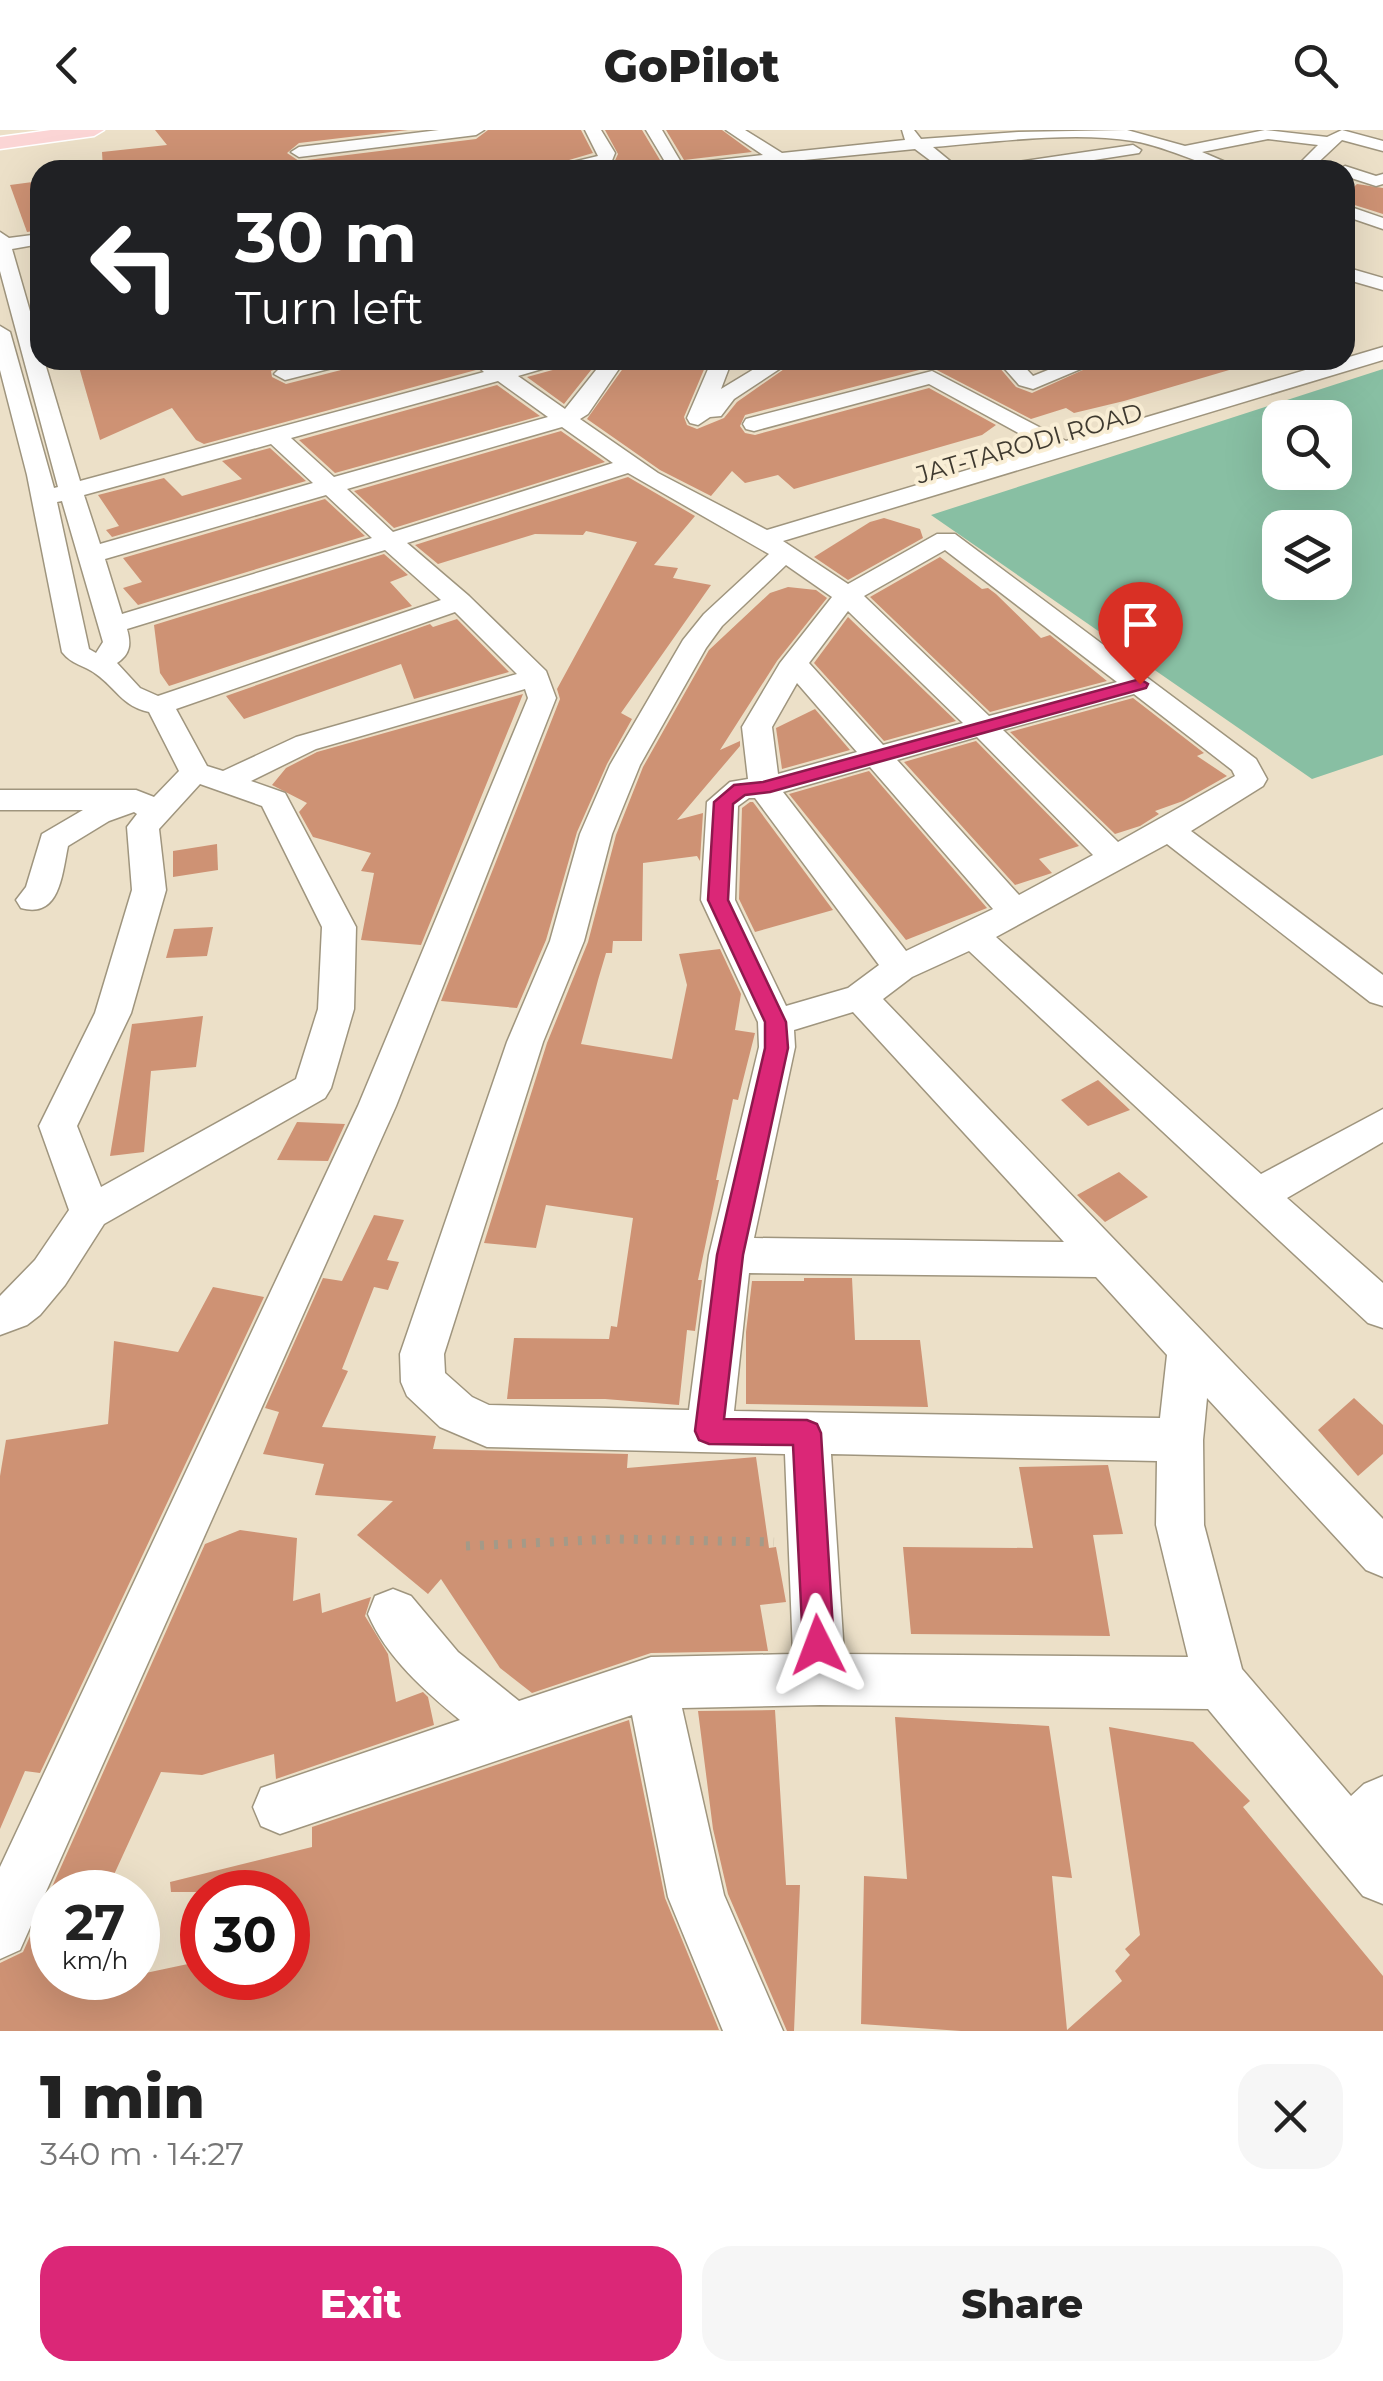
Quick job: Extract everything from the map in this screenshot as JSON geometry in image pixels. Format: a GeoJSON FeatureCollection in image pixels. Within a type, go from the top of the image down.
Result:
{"type":"FeatureCollection","features":[{"type":"Feature","properties":{"kind":"main road"},"geometry":{"type":"LineString","coordinates":[[0,141],[63,130]]}},
{"type":"Feature","properties":{"kind":"main road"},"geometry":{"type":"LineString","coordinates":[[0,141],[94,130]]}},
{"type":"Feature","properties":{"kind":"street"},"geometry":{"type":"LineString","coordinates":[[289,130],[301,160]]}},
{"type":"Feature","properties":{"kind":"street"},"geometry":{"type":"LineString","coordinates":[[299,152],[365,152],[476,130]]}},
{"type":"Feature","properties":{"kind":"street"},"geometry":{"type":"LineString","coordinates":[[593,130],[607,153],[605,160]]}},
{"type":"Feature","properties":{"kind":"street"},"geometry":{"type":"LineString","coordinates":[[654,130],[671,160]]}},
{"type":"Feature","properties":{"kind":"street"},"geometry":{"type":"LineString","coordinates":[[734,130],[780,159]]}},
{"type":"Feature","properties":{"kind":"street"},"geometry":{"type":"LineString","coordinates":[[850,130],[880,145]]}},
{"type":"Feature","properties":{"kind":"street"},"geometry":{"type":"LineString","coordinates":[[771,160],[880,145],[910,135],[1044,131],[1128,135],[1206,160]]}},
{"type":"Feature","properties":{"kind":"street"},"geometry":{"type":"LineString","coordinates":[[818,134],[869,160]]}},
{"type":"Feature","properties":{"kind":"street"},"geometry":{"type":"LineString","coordinates":[[1076,160],[1221,146],[1268,134],[1338,135],[1383,146]]}},
{"type":"Feature","properties":{"kind":"street"},"geometry":{"type":"LineString","coordinates":[[910,135],[941,160]]}},
{"type":"Feature","properties":{"kind":"street"},"geometry":{"type":"LineString","coordinates":[[1312,160],[1338,135]]}},
{"type":"Feature","properties":{"kind":"street"},"geometry":{"type":"LineString","coordinates":[[788,138],[830,160]]}},
{"type":"Feature","properties":{"kind":"street"},"geometry":{"type":"LineString","coordinates":[[1355,173],[1381,181]]}},
{"type":"Feature","properties":{"kind":"street"},"geometry":{"type":"LineString","coordinates":[[1355,214],[1383,224]]}},
{"type":"Feature","properties":{"kind":"street"},"geometry":{"type":"LineString","coordinates":[[30,241],[1,242],[12,431],[42,499],[76,652],[83,660],[99,663],[143,704],[160,704],[460,602]]}},
{"type":"Feature","properties":{"kind":"street"},"geometry":{"type":"LineString","coordinates":[[1355,276],[1383,284]]}},
{"type":"Feature","properties":{"kind":"street"},"geometry":{"type":"LineString","coordinates":[[8,331],[52,430],[117,642],[114,652],[99,663]]}},
{"type":"Feature","properties":{"kind":"street"},"geometry":{"type":"LineString","coordinates":[[1355,348],[1383,340]]}},
{"type":"Feature","properties":{"kind":"street"},"geometry":{"type":"LineString","coordinates":[[1355,361],[1383,353]]}},
{"type":"Feature","properties":{"kind":"street"},"geometry":{"type":"LineString","coordinates":[[286,374],[302,370]]}},
{"type":"Feature","properties":{"kind":"street"},"geometry":{"type":"LineString","coordinates":[[42,499],[276,436],[482,370]]}},
{"type":"Feature","properties":{"kind":"street"},"geometry":{"type":"LineString","coordinates":[[495,370],[630,465],[761,537],[847,595],[1114,857]]}},
{"type":"Feature","properties":{"kind":"street"},"geometry":{"type":"LineString","coordinates":[[90,555],[564,419],[580,409],[609,370]]}},
{"type":"Feature","properties":{"kind":"street"},"geometry":{"type":"LineString","coordinates":[[719,370],[706,415],[727,394],[770,370]]}},
{"type":"Feature","properties":{"kind":"street"},"geometry":{"type":"LineString","coordinates":[[879,370],[900,385]]}},
{"type":"Feature","properties":{"kind":"street"},"geometry":{"type":"LineString","coordinates":[[754,424],[962,370]]}},
{"type":"Feature","properties":{"kind":"street"},"geometry":{"type":"LineString","coordinates":[[1018,370],[1033,383],[1066,370]]}},
{"type":"Feature","properties":{"kind":"street","name":"JAT-TARODI ROAD"},"geometry":{"type":"LineString","coordinates":[[761,537],[1285,370]]}},
{"type":"Feature","properties":{"kind":"street"},"geometry":{"type":"LineString","coordinates":[[1180,1440],[487,1426],[456,1412],[423,1382],[422,1354],[525,1042],[567,941],[596,834],[626,765],[761,537],[892,501],[1056,444],[1322,370]]}},
{"type":"Feature","properties":{"kind":"street"},"geometry":{"type":"LineString","coordinates":[[932,377],[1056,444]]}},
{"type":"Feature","properties":{"kind":"street"},"geometry":{"type":"LineString","coordinates":[[12,431],[52,430]]}},
{"type":"Feature","properties":{"kind":"street"},"geometry":{"type":"LineString","coordinates":[[0,1930],[377,1106],[542,698],[536,677],[460,602],[276,436]]}},
{"type":"Feature","properties":{"kind":"street"},"geometry":{"type":"LineString","coordinates":[[112,625],[630,465]]}},
{"type":"Feature","properties":{"kind":"street"},"geometry":{"type":"LineString","coordinates":[[776,1022],[860,997],[900,968],[973,936],[1013,910],[1170,831],[1252,779],[1245,764],[892,501]]}},
{"type":"Feature","properties":{"kind":"street"},"geometry":{"type":"LineString","coordinates":[[900,968],[764,788],[758,727],[794,663],[847,595],[946,539]]}},
{"type":"Feature","properties":{"kind":"street"},"geometry":{"type":"LineString","coordinates":[[794,663],[1013,910]]}},
{"type":"Feature","properties":{"kind":"street"},"geometry":{"type":"LineString","coordinates":[[33,900],[42,891],[54,841],[98,814],[146,806],[211,776],[306,742],[536,677]]}},
{"type":"Feature","properties":{"kind":"street"},"geometry":{"type":"LineString","coordinates":[[709,1431],[730,1255],[776,1048],[776,1022],[718,900],[723,802],[741,790],[764,788],[1140,684]]}},
{"type":"Feature","properties":{"kind":"street"},"geometry":{"type":"LineString","coordinates":[[0,1316],[26,1303],[90,1212],[312,1088],[336,1009],[340,927],[274,800],[211,776],[160,704]]}},
{"type":"Feature","properties":{"kind":"street"},"geometry":{"type":"LineString","coordinates":[[0,800],[146,806]]}},
{"type":"Feature","properties":{"kind":"street"},"geometry":{"type":"LineString","coordinates":[[90,1212],[58,1126],[113,1014],[149,890],[142,826],[146,806]]}},
{"type":"Feature","properties":{"kind":"street"},"geometry":{"type":"LineString","coordinates":[[1170,831],[1383,993]]}},
{"type":"Feature","properties":{"kind":"street"},"geometry":{"type":"LineString","coordinates":[[973,936],[1383,1310]]}},
{"type":"Feature","properties":{"kind":"street"},"geometry":{"type":"LineString","coordinates":[[860,997],[1383,1553]]}},
{"type":"Feature","properties":{"kind":"street"},"geometry":{"type":"LineString","coordinates":[[1258,1195],[1383,1124]]}},
{"type":"Feature","properties":{"kind":"street"},"geometry":{"type":"LineString","coordinates":[[730,1255],[1108,1260]]}},
{"type":"Feature","properties":{"kind":"street"},"geometry":{"type":"LineString","coordinates":[[1190,1349],[1180,1440],[1180,1525],[1220,1683],[1366,1819],[1383,1876]]}},
{"type":"Feature","properties":{"kind":"street"},"geometry":{"type":"LineString","coordinates":[[807,1433],[820,1680]]}},
{"type":"Feature","properties":{"kind":"street"},"geometry":{"type":"LineString","coordinates":[[393,1614],[440,1670],[513,1730]]}},
{"type":"Feature","properties":{"kind":"street"},"geometry":{"type":"LineString","coordinates":[[280,1808],[652,1684],[820,1680],[1220,1683]]}},
{"type":"Feature","properties":{"kind":"street"},"geometry":{"type":"LineString","coordinates":[[652,1684],[696,1896],[753,2031]]}},
{"type":"Feature","properties":{"kind":"path"},"geometry":{"type":"LineString","coordinates":[[466,1546],[615,1538],[812,1543]]}},
{"type":"Feature","properties":{"kind":"green space"},"geometry":{"type":"Polygon","coordinates":[[[1383,369],[1383,755],[1312,779],[931,515],[1262,408],[1262,490],[1352,490],[1352,400],[1287,400],[1383,369]]]}},
{"type":"Feature","properties":{"kind":"building"},"geometry":{"type":"Polygon","coordinates":[[[155,130],[408,130],[299,143],[287,153],[298,160],[102,160],[102,152],[167,145],[155,130]]]}},
{"type":"Feature","properties":{"kind":"building"},"geometry":{"type":"Polygon","coordinates":[[[488,130],[581,130],[593,153],[569,160],[307,160],[476,139],[488,130]]]}},
{"type":"Feature","properties":{"kind":"building"},"geometry":{"type":"Polygon","coordinates":[[[605,130],[642,130],[660,160],[615,160],[618,154],[605,130]]]}},
{"type":"Feature","properties":{"kind":"building"},"geometry":{"type":"Polygon","coordinates":[[[666,130],[722,130],[752,152],[684,160],[666,130]]]}},
{"type":"Feature","properties":{"kind":"building"},"geometry":{"type":"Polygon","coordinates":[[[30,182],[30,232],[27,232],[10,185],[30,182]]]}},
{"type":"Feature","properties":{"kind":"building"},"geometry":{"type":"Polygon","coordinates":[[[1355,186],[1383,188],[1383,214],[1355,205],[1355,186]]]}},
{"type":"Feature","properties":{"kind":"building"},"geometry":{"type":"Polygon","coordinates":[[[80,370],[274,370],[272,377],[286,384],[341,370],[476,370],[204,444],[196,440],[172,408],[100,440],[80,370]]]}},
{"type":"Feature","properties":{"kind":"building"},"geometry":{"type":"Polygon","coordinates":[[[553,370],[591,370],[564,404],[527,377],[553,370]]]}},
{"type":"Feature","properties":{"kind":"building"},"geometry":{"type":"Polygon","coordinates":[[[622,370],[704,370],[684,417],[687,425],[697,429],[724,418],[737,402],[783,370],[919,370],[745,415],[740,426],[745,433],[755,435],[929,388],[996,425],[982,435],[794,489],[778,475],[745,483],[732,471],[711,496],[660,470],[587,419],[622,370]]]}},
{"type":"Feature","properties":{"kind":"building"},"geometry":{"type":"Polygon","coordinates":[[[937,370],[1002,370],[1016,387],[1032,393],[1083,370],[1229,370],[1124,401],[1074,413],[1066,408],[1031,419],[937,370]]]}},
{"type":"Feature","properties":{"kind":"building"},"geometry":{"type":"Polygon","coordinates":[[[497,385],[540,416],[335,473],[299,440],[497,385]]]}},
{"type":"Feature","properties":{"kind":"building"},"geometry":{"type":"Polygon","coordinates":[[[561,431],[605,462],[394,528],[354,491],[561,431]]]}},
{"type":"Feature","properties":{"kind":"building"},"geometry":{"type":"Polygon","coordinates":[[[270,448],[306,481],[112,537],[106,530],[119,526],[98,495],[164,478],[182,496],[242,479],[222,461],[270,448]]]}},
{"type":"Feature","properties":{"kind":"building"},"geometry":{"type":"Polygon","coordinates":[[[628,477],[695,516],[654,565],[678,568],[673,578],[711,585],[621,713],[632,719],[577,832],[546,940],[517,1008],[441,1001],[560,699],[557,689],[637,542],[586,531],[583,535],[535,534],[438,564],[415,545],[628,477]]]}},
{"type":"Feature","properties":{"kind":"building"},"geometry":{"type":"Polygon","coordinates":[[[325,499],[365,536],[138,605],[123,588],[142,582],[123,558],[325,499]]]}},
{"type":"Feature","properties":{"kind":"building"},"geometry":{"type":"Polygon","coordinates":[[[884,518],[920,529],[923,538],[848,580],[814,557],[870,522],[884,518]]]}},
{"type":"Feature","properties":{"kind":"building"},"geometry":{"type":"Polygon","coordinates":[[[384,554],[408,575],[390,582],[412,606],[169,686],[160,673],[154,625],[384,554]]]}},
{"type":"Feature","properties":{"kind":"building"},"geometry":{"type":"Polygon","coordinates":[[[940,557],[982,589],[996,594],[1041,638],[1050,635],[1107,681],[990,712],[870,597],[940,557]]]}},
{"type":"Feature","properties":{"kind":"building"},"geometry":{"type":"Polygon","coordinates":[[[788,587],[816,590],[827,598],[777,661],[720,750],[740,741],[740,746],[677,820],[703,813],[700,861],[697,856],[643,863],[642,941],[613,941],[612,953],[606,953],[581,1044],[672,1059],[687,985],[679,954],[720,949],[741,994],[735,1030],[755,1033],[738,1100],[733,1099],[716,1180],[698,1280],[702,1280],[695,1331],[687,1330],[679,1405],[605,1399],[507,1399],[514,1338],[609,1339],[611,1326],[617,1327],[633,1218],[546,1205],[536,1248],[484,1243],[547,1043],[588,942],[616,835],[643,767],[709,650],[770,593],[788,587]]]}},
{"type":"Feature","properties":{"kind":"building"},"geometry":{"type":"Polygon","coordinates":[[[848,617],[956,721],[884,741],[814,663],[848,617]]]}},
{"type":"Feature","properties":{"kind":"building"},"geometry":{"type":"Polygon","coordinates":[[[457,619],[509,672],[414,699],[401,664],[244,719],[226,696],[430,624],[433,627],[457,619]]]}},
{"type":"Feature","properties":{"kind":"building"},"geometry":{"type":"Polygon","coordinates":[[[523,694],[421,945],[361,940],[374,873],[361,871],[371,853],[313,837],[299,812],[307,803],[272,785],[286,768],[317,752],[523,694]]]}},
{"type":"Feature","properties":{"kind":"building"},"geometry":{"type":"Polygon","coordinates":[[[1133,698],[1204,753],[1197,756],[1227,776],[1183,801],[1155,811],[1159,814],[1140,826],[1115,834],[1010,732],[1133,698]]]}},
{"type":"Feature","properties":{"kind":"building"},"geometry":{"type":"Polygon","coordinates":[[[815,709],[850,750],[782,769],[776,728],[815,709]]]}},
{"type":"Feature","properties":{"kind":"building"},"geometry":{"type":"Polygon","coordinates":[[[976,741],[1079,846],[1039,859],[1052,873],[1015,885],[904,762],[976,741]]]}},
{"type":"Feature","properties":{"kind":"building"},"geometry":{"type":"Polygon","coordinates":[[[869,771],[987,908],[906,940],[789,794],[869,771]]]}},
{"type":"Feature","properties":{"kind":"building"},"geometry":{"type":"Polygon","coordinates":[[[750,802],[833,910],[755,932],[739,899],[742,808],[750,802]]]}},
{"type":"Feature","properties":{"kind":"building"},"geometry":{"type":"Polygon","coordinates":[[[217,844],[218,870],[173,877],[173,851],[217,844]]]}},
{"type":"Feature","properties":{"kind":"building"},"geometry":{"type":"Polygon","coordinates":[[[213,927],[207,956],[166,958],[174,929],[213,927]]]}},
{"type":"Feature","properties":{"kind":"building"},"geometry":{"type":"Polygon","coordinates":[[[203,1016],[196,1067],[151,1071],[144,1152],[110,1156],[132,1024],[203,1016]]]}},
{"type":"Feature","properties":{"kind":"building"},"geometry":{"type":"Polygon","coordinates":[[[1098,1080],[1130,1110],[1088,1126],[1061,1100],[1098,1080]]]}},
{"type":"Feature","properties":{"kind":"building"},"geometry":{"type":"Polygon","coordinates":[[[297,1122],[345,1124],[328,1161],[277,1160],[297,1122]]]}},
{"type":"Feature","properties":{"kind":"building"},"geometry":{"type":"Polygon","coordinates":[[[1119,1172],[1148,1197],[1105,1222],[1077,1195],[1119,1172]]]}},
{"type":"Feature","properties":{"kind":"building"},"geometry":{"type":"Polygon","coordinates":[[[374,1215],[404,1220],[387,1260],[399,1262],[388,1290],[374,1287],[342,1369],[348,1371],[322,1427],[436,1436],[433,1449],[628,1454],[627,1468],[756,1457],[769,1548],[776,1547],[786,1602],[760,1605],[768,1651],[651,1653],[532,1693],[500,1668],[441,1579],[428,1594],[357,1535],[393,1501],[315,1495],[324,1464],[263,1454],[279,1412],[265,1408],[323,1278],[342,1281],[374,1215]]]}},
{"type":"Feature","properties":{"kind":"building"},"geometry":{"type":"Polygon","coordinates":[[[852,1278],[855,1340],[920,1340],[928,1407],[746,1404],[746,1332],[752,1281],[852,1278]]]}},
{"type":"Feature","properties":{"kind":"building"},"geometry":{"type":"Polygon","coordinates":[[[213,1287],[264,1297],[40,1773],[25,1771],[0,1829],[0,1476],[6,1440],[108,1424],[114,1341],[178,1352],[213,1287]]]}},
{"type":"Feature","properties":{"kind":"building"},"geometry":{"type":"Polygon","coordinates":[[[1354,1398],[1383,1425],[1383,1454],[1358,1476],[1318,1430],[1354,1398]]]}},
{"type":"Feature","properties":{"kind":"building"},"geometry":{"type":"Polygon","coordinates":[[[1108,1465],[1123,1534],[1093,1535],[1110,1636],[911,1634],[903,1547],[1033,1548],[1019,1467],[1108,1465]]]}},
{"type":"Feature","properties":{"kind":"building"},"geometry":{"type":"Polygon","coordinates":[[[240,1530],[297,1538],[293,1601],[320,1593],[322,1613],[371,1597],[365,1616],[388,1654],[396,1702],[423,1692],[428,1697],[434,1725],[276,1779],[274,1754],[202,1775],[161,1772],[116,1870],[60,1870],[205,1544],[240,1530]]]}},
{"type":"Feature","properties":{"kind":"building"},"geometry":{"type":"Polygon","coordinates":[[[775,1710],[786,1885],[800,1885],[794,2031],[787,2031],[728,1894],[713,1829],[698,1711],[775,1710]]]}},
{"type":"Feature","properties":{"kind":"building"},"geometry":{"type":"Polygon","coordinates":[[[895,1717],[1049,1726],[1072,1878],[1052,1876],[1067,2030],[1122,1981],[1115,1971],[1130,1955],[1125,1949],[1140,1935],[1109,1727],[1193,1742],[1250,1801],[1243,1807],[1383,1976],[1383,2031],[961,2031],[861,2024],[864,1876],[907,1879],[895,1717]]]}},
{"type":"Feature","properties":{"kind":"building"},"geometry":{"type":"Polygon","coordinates":[[[629,1720],[665,1898],[719,2030],[0,2031],[0,1963],[23,1952],[30,1936],[30,2000],[160,2000],[160,1970],[180,1966],[180,2000],[310,2000],[310,1870],[219,1870],[312,1847],[312,1827],[629,1720]]]}},
{"type":"Feature","properties":{"kind":"building"},"geometry":{"type":"Polygon","coordinates":[[[180,1880],[180,1892],[171,1892],[170,1882],[180,1880]]]}},
{"type":"Feature","properties":{"kind":"route"},"geometry":{"type":"LineString","coordinates":[[818,1645],[807,1433],[709,1431],[730,1255],[776,1048],[776,1022],[718,900],[723,802],[741,790],[764,788],[1140,684]]}}]}
